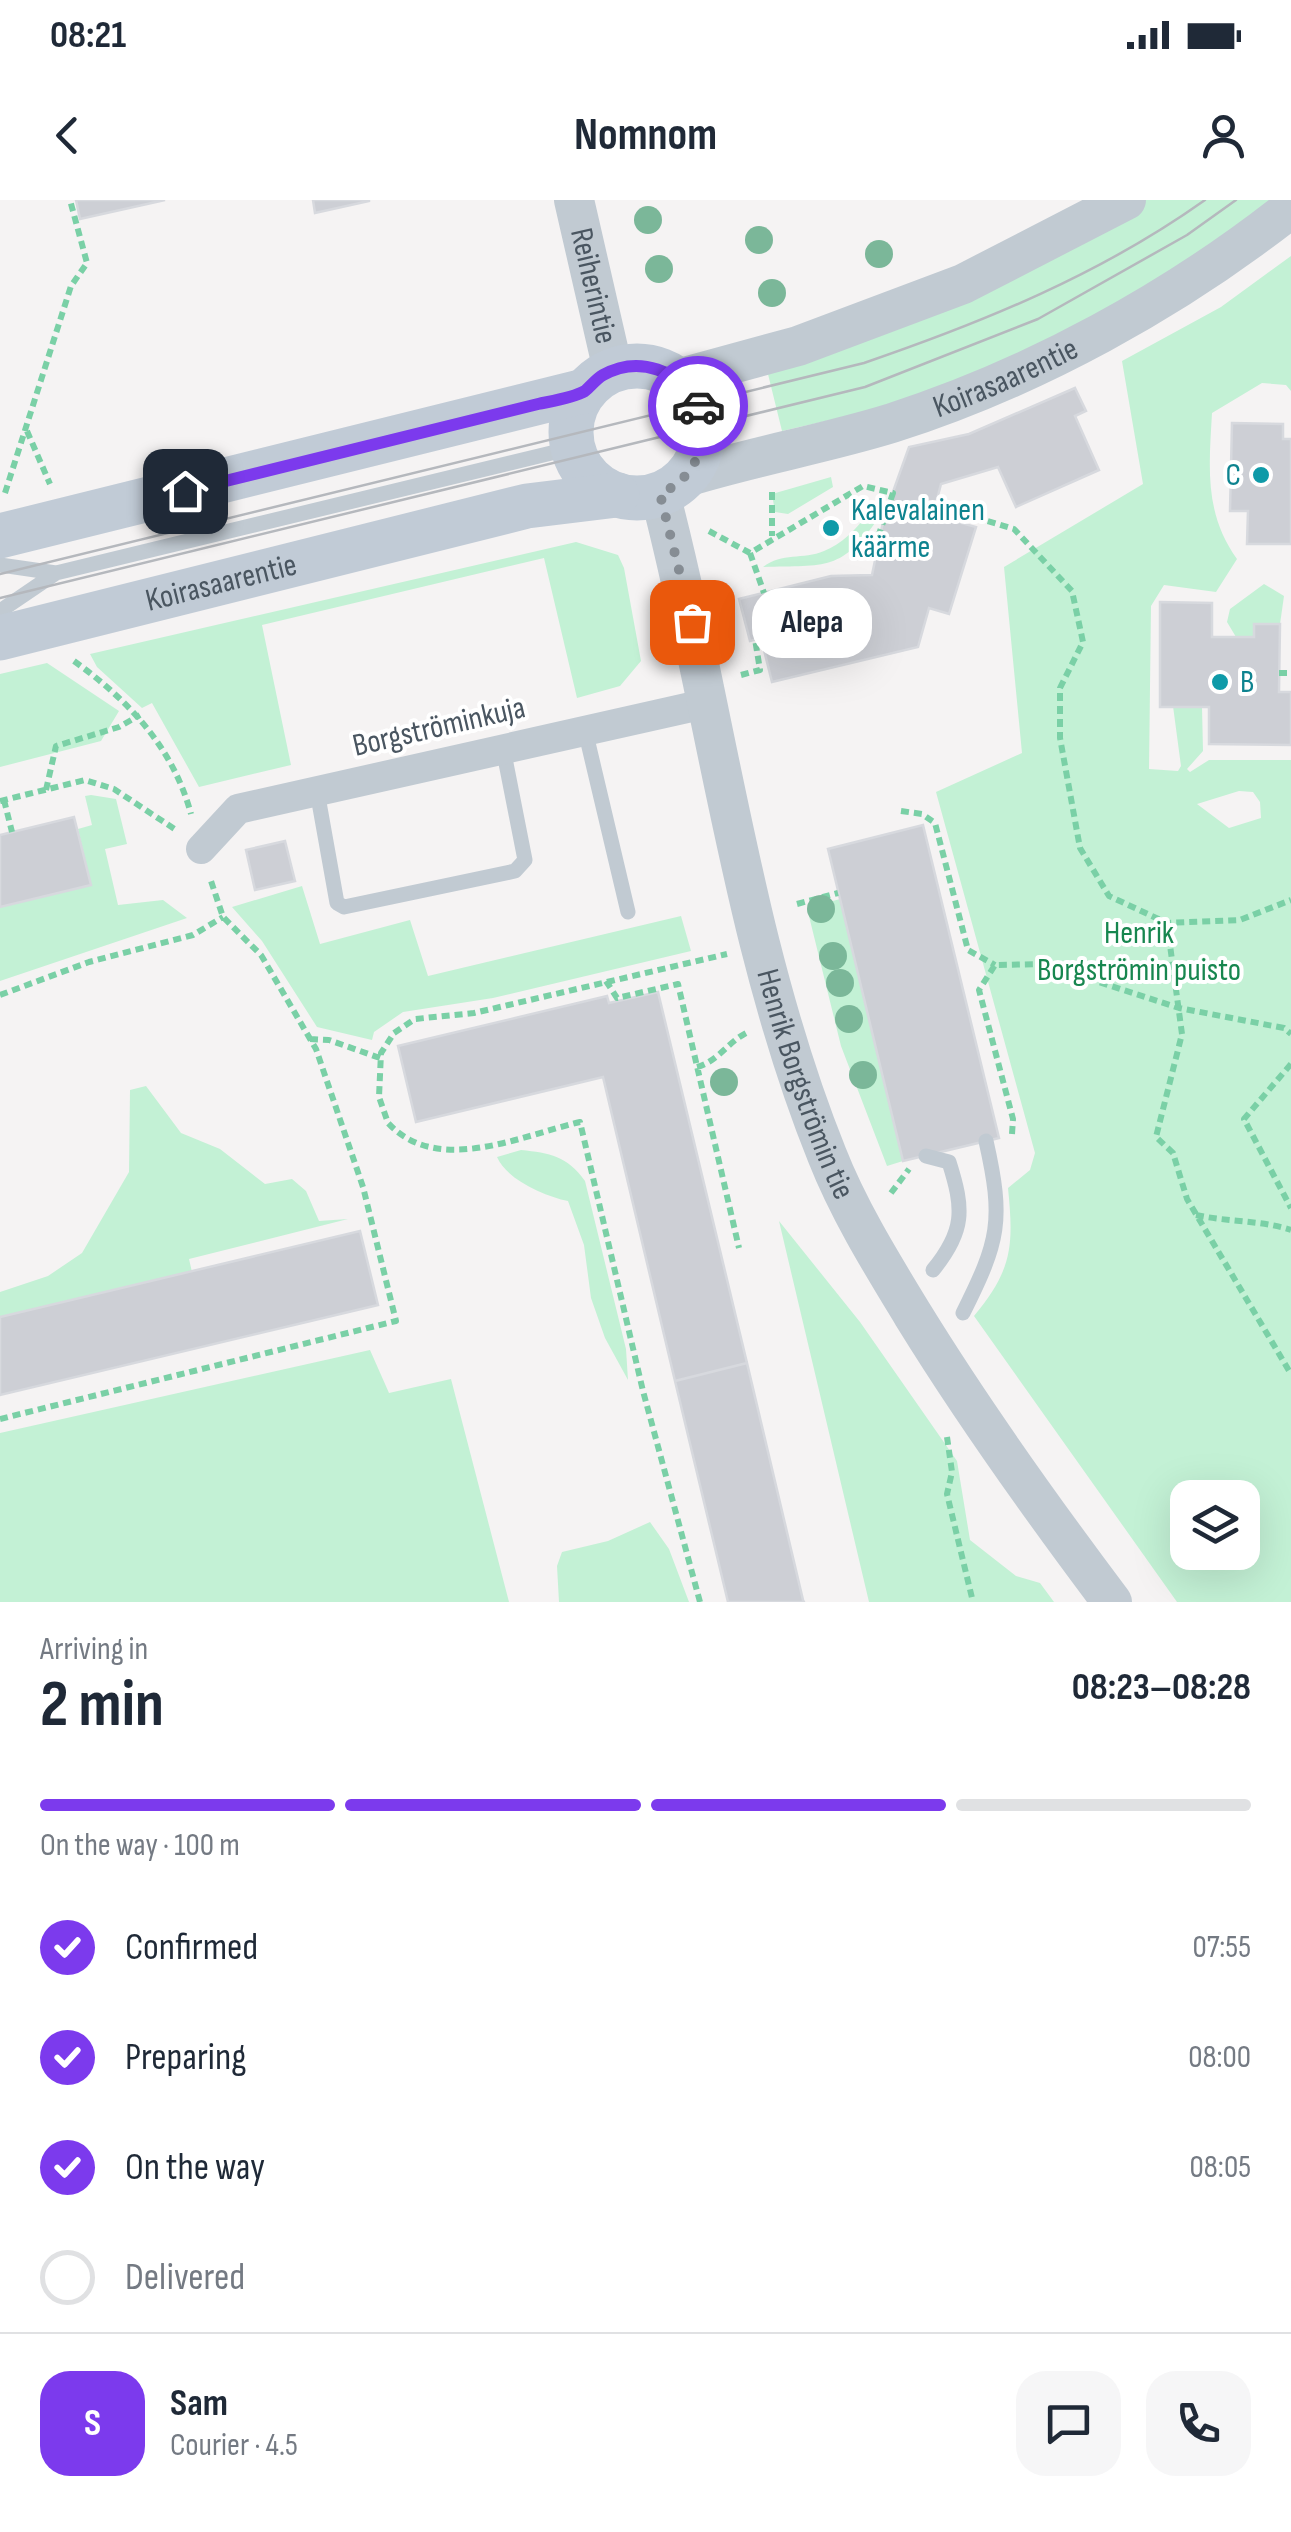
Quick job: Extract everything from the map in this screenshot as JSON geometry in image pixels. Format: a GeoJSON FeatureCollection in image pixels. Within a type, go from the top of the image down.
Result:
{"type":"FeatureCollection","features":[{"type":"Feature","properties":{"kind":"main road"},"geometry":{"type":"LineString","coordinates":[[0,536],[646,366],[697,372],[692,395],[703,429],[700,454],[654,489],[586,476],[572,448],[571,424],[599,381]]}},
{"type":"Feature","properties":{"kind":"main road","name":"Koirasaarentie"},"geometry":{"type":"LineString","coordinates":[[0,638],[527,506],[654,489]]}},
{"type":"Feature","properties":{"kind":"street"},"geometry":{"type":"LineString","coordinates":[[697,372],[798,346],[963,284],[1126,200]]}},
{"type":"Feature","properties":{"kind":"street","name":"Reiherintie"},"geometry":{"type":"LineString","coordinates":[[582,202],[599,381]]}},
{"type":"Feature","properties":{"kind":"street","name":"Koirasaarentie"},"geometry":{"type":"LineString","coordinates":[[654,489],[735,462],[891,423],[1017,372],[1169,291],[1291,208]]}},
{"type":"Feature","properties":{"kind":"street","name":"Henrik Borgströmin tie"},"geometry":{"type":"LineString","coordinates":[[654,489],[710,703],[715,747],[762,944],[798,1080],[828,1160],[876,1255],[990,1434],[1112,1602]]}},
{"type":"Feature","properties":{"kind":"street","name":"Borgströminkuja"},"geometry":{"type":"LineString","coordinates":[[201,849],[238,809],[710,703]]}},
{"type":"Feature","properties":{"kind":"lane"},"geometry":{"type":"LineString","coordinates":[[0,566],[56,573],[572,448]]}},
{"type":"Feature","properties":{"kind":"lane"},"geometry":{"type":"LineString","coordinates":[[0,612],[56,573]]}},
{"type":"Feature","properties":{"kind":"lane"},"geometry":{"type":"LineString","coordinates":[[585,730],[628,912]]}},
{"type":"Feature","properties":{"kind":"lane"},"geometry":{"type":"LineString","coordinates":[[318,791],[337,903],[344,907],[515,872],[525,860],[503,748]]}},
{"type":"Feature","properties":{"kind":"lane"},"geometry":{"type":"LineString","coordinates":[[962,1313],[992,1256],[996,1185],[986,1141]]}},
{"type":"Feature","properties":{"kind":"lane"},"geometry":{"type":"LineString","coordinates":[[926,1156],[949,1162],[958,1188],[956,1242],[934,1270]]}},
{"type":"Feature","properties":{"kind":"path"},"geometry":{"type":"LineString","coordinates":[[0,503],[71,286],[86,263],[70,200]]}},
{"type":"Feature","properties":{"kind":"path"},"geometry":{"type":"LineString","coordinates":[[697,372],[737,407],[735,462]]}},
{"type":"Feature","properties":{"kind":"path"},"geometry":{"type":"LineString","coordinates":[[26,430],[53,494]]}},
{"type":"Feature","properties":{"kind":"path"},"geometry":{"type":"LineString","coordinates":[[772,480],[772,536]]}},
{"type":"Feature","properties":{"kind":"path"},"geometry":{"type":"LineString","coordinates":[[750,553],[772,536],[863,486],[893,494],[879,534],[883,535]]}},
{"type":"Feature","properties":{"kind":"path"},"geometry":{"type":"LineString","coordinates":[[938,506],[1014,529],[1072,591],[1084,642],[1060,688],[1060,738],[1080,848],[1109,896],[1167,923],[1240,920],[1291,900]]}},
{"type":"Feature","properties":{"kind":"path"},"geometry":{"type":"LineString","coordinates":[[950,520],[957,513]]}},
{"type":"Feature","properties":{"kind":"path"},"geometry":{"type":"LineString","coordinates":[[709,532],[750,553],[764,593]]}},
{"type":"Feature","properties":{"kind":"path"},"geometry":{"type":"LineString","coordinates":[[741,675],[760,670],[758,642]]}},
{"type":"Feature","properties":{"kind":"path"},"geometry":{"type":"LineString","coordinates":[[0,1419],[396,1322],[338,1102],[310,1040],[261,955],[223,917],[187,798],[140,715],[60,652]]}},
{"type":"Feature","properties":{"kind":"path"},"geometry":{"type":"LineString","coordinates":[[1280,673],[1291,673]]}},
{"type":"Feature","properties":{"kind":"path"},"geometry":{"type":"LineString","coordinates":[[46,790],[56,746],[119,727],[140,715]]}},
{"type":"Feature","properties":{"kind":"path"},"geometry":{"type":"LineString","coordinates":[[12,832],[2,800],[86,780],[114,789],[201,849]]}},
{"type":"Feature","properties":{"kind":"path"},"geometry":{"type":"LineString","coordinates":[[901,812],[922,814],[935,823],[968,950],[995,965],[1043,964],[1178,1008],[1284,1028],[1291,1034]]}},
{"type":"Feature","properties":{"kind":"path"},"geometry":{"type":"LineString","coordinates":[[797,904],[838,893]]}},
{"type":"Feature","properties":{"kind":"path"},"geometry":{"type":"LineString","coordinates":[[0,996],[88,962],[193,935],[223,917]]}},
{"type":"Feature","properties":{"kind":"path"},"geometry":{"type":"LineString","coordinates":[[1167,923],[1182,1034],[1156,1137],[1173,1153],[1196,1215],[1291,1374]]}},
{"type":"Feature","properties":{"kind":"path"},"geometry":{"type":"LineString","coordinates":[[700,1602],[643,1391],[580,1122],[466,1148],[424,1149],[388,1123],[379,1097],[380,1058],[394,1033],[415,1019],[474,1013],[762,944]]}},
{"type":"Feature","properties":{"kind":"path"},"geometry":{"type":"LineString","coordinates":[[995,965],[979,990],[1013,1119],[1011,1164],[996,1185]]}},
{"type":"Feature","properties":{"kind":"path"},"geometry":{"type":"LineString","coordinates":[[606,981],[617,998],[678,984],[739,1248]]}},
{"type":"Feature","properties":{"kind":"path"},"geometry":{"type":"LineString","coordinates":[[697,1067],[708,1064],[724,1044],[746,1033]]}},
{"type":"Feature","properties":{"kind":"path"},"geometry":{"type":"LineString","coordinates":[[310,1040],[329,1040],[380,1058]]}},
{"type":"Feature","properties":{"kind":"path"},"geometry":{"type":"LineString","coordinates":[[1291,1064],[1244,1120],[1291,1208]]}},
{"type":"Feature","properties":{"kind":"path"},"geometry":{"type":"LineString","coordinates":[[1196,1215],[1236,1224],[1270,1223],[1291,1230]]}},
{"type":"Feature","properties":{"kind":"path"},"geometry":{"type":"LineString","coordinates":[[946,1433],[952,1472],[947,1494],[973,1602]]}},
{"type":"Feature","properties":{"kind":"green space"},"geometry":{"type":"Polygon","coordinates":[[[1145,200],[1286,200],[1151,291],[931,397],[782,431],[766,366],[1145,200]]]}},
{"type":"Feature","properties":{"kind":"green space","name":"Henrik Borgströmin puisto"},"geometry":{"type":"Polygon","coordinates":[[[1291,256],[1291,391],[1286,385],[1262,383],[1212,413],[1210,471],[1214,507],[1226,542],[1237,559],[1216,592],[1164,585],[1151,606],[1149,769],[1178,771],[1181,766],[1173,706],[1202,707],[1203,751],[1187,769],[1190,772],[1209,760],[1291,760],[1291,1602],[1177,1602],[974,1316],[996,1285],[1008,1257],[1008,1188],[1030,1170],[1035,1153],[936,792],[1022,753],[1004,567],[1143,484],[1122,361],[1221,307],[1291,256]],[[1239,791],[1197,804],[1229,828],[1261,818],[1260,802],[1253,792],[1239,791]]]}},
{"type":"Feature","properties":{"kind":"green space"},"geometry":{"type":"Polygon","coordinates":[[[831,477],[833,487],[788,514],[775,512],[772,494],[831,477]]]}},
{"type":"Feature","properties":{"kind":"green space"},"geometry":{"type":"Polygon","coordinates":[[[867,515],[880,516],[854,547],[831,562],[763,567],[778,559],[831,548],[867,515]]]}},
{"type":"Feature","properties":{"kind":"green space"},"geometry":{"type":"Polygon","coordinates":[[[576,542],[618,555],[624,568],[641,661],[620,686],[577,698],[544,558],[262,625],[291,765],[199,787],[152,703],[142,708],[97,667],[90,654],[576,542]]]}},
{"type":"Feature","properties":{"kind":"green space"},"geometry":{"type":"Polygon","coordinates":[[[1264,584],[1284,596],[1280,624],[1254,637],[1236,637],[1227,622],[1230,609],[1264,584]]]}},
{"type":"Feature","properties":{"kind":"green space"},"geometry":{"type":"Polygon","coordinates":[[[47,663],[119,711],[101,741],[0,767],[0,674],[47,663]]]}},
{"type":"Feature","properties":{"kind":"green space"},"geometry":{"type":"Polygon","coordinates":[[[85,796],[116,799],[127,844],[105,849],[118,905],[163,900],[187,918],[0,981],[0,907],[91,885],[78,829],[92,825],[85,796]]]}},
{"type":"Feature","properties":{"kind":"green space"},"geometry":{"type":"Polygon","coordinates":[[[302,886],[320,944],[410,920],[428,976],[681,916],[691,951],[493,998],[403,1012],[374,1032],[372,1040],[317,1027],[262,941],[232,907],[302,886]]]}},
{"type":"Feature","properties":{"kind":"green space"},"geometry":{"type":"Polygon","coordinates":[[[840,899],[903,1161],[887,1166],[841,1046],[807,908],[840,899]]]}},
{"type":"Feature","properties":{"kind":"green space"},"geometry":{"type":"Polygon","coordinates":[[[146,1086],[181,1133],[220,1149],[265,1184],[292,1179],[306,1191],[319,1221],[348,1219],[189,1259],[192,1272],[0,1317],[0,1292],[48,1276],[82,1253],[129,1172],[130,1090],[146,1086]]]}},
{"type":"Feature","properties":{"kind":"green space"},"geometry":{"type":"Polygon","coordinates":[[[521,1150],[557,1157],[585,1181],[626,1349],[628,1380],[605,1338],[591,1298],[584,1245],[568,1201],[518,1180],[497,1157],[521,1150]]]}},
{"type":"Feature","properties":{"kind":"green space"},"geometry":{"type":"Polygon","coordinates":[[[779,1221],[860,1322],[957,1461],[970,1540],[1016,1576],[1040,1583],[1054,1602],[869,1602],[779,1221]]]}},
{"type":"Feature","properties":{"kind":"green space"},"geometry":{"type":"Polygon","coordinates":[[[370,1350],[389,1393],[451,1379],[509,1602],[0,1602],[0,1433],[370,1350]]]}},
{"type":"Feature","properties":{"kind":"green space"},"geometry":{"type":"Polygon","coordinates":[[[650,1522],[669,1549],[689,1602],[559,1602],[557,1566],[562,1552],[608,1541],[650,1522]]]}},
{"type":"Feature","properties":{"kind":"building"},"geometry":{"type":"Polygon","coordinates":[[[76,200],[165,200],[80,219],[76,200]]]}},
{"type":"Feature","properties":{"kind":"building"},"geometry":{"type":"Polygon","coordinates":[[[313,200],[369,200],[369,201],[315,213],[313,200]]]}},
{"type":"Feature","properties":{"kind":"building"},"geometry":{"type":"Polygon","coordinates":[[[1075,388],[1086,411],[1075,416],[1099,470],[1016,507],[998,467],[941,484],[933,515],[976,527],[949,614],[929,608],[918,647],[772,682],[761,638],[750,641],[739,599],[831,576],[872,575],[884,517],[909,447],[969,434],[1075,388]]]}},
{"type":"Feature","properties":{"kind":"building","name":"C"},"geometry":{"type":"Polygon","coordinates":[[[1232,423],[1283,424],[1283,439],[1291,439],[1291,544],[1247,544],[1248,511],[1230,511],[1232,423]]]}},
{"type":"Feature","properties":{"kind":"building","name":"B"},"geometry":{"type":"Polygon","coordinates":[[[1160,602],[1212,603],[1212,637],[1254,637],[1254,624],[1280,624],[1279,692],[1291,692],[1291,745],[1209,744],[1209,707],[1160,707],[1160,602]]]}},
{"type":"Feature","properties":{"kind":"building"},"geometry":{"type":"Polygon","coordinates":[[[74,817],[91,885],[0,907],[0,835],[74,817]]]}},
{"type":"Feature","properties":{"kind":"building"},"geometry":{"type":"Polygon","coordinates":[[[923,825],[999,1138],[903,1161],[828,849],[923,825]]]}},
{"type":"Feature","properties":{"kind":"building"},"geometry":{"type":"Polygon","coordinates":[[[285,841],[295,881],[255,890],[246,850],[285,841]]]}},
{"type":"Feature","properties":{"kind":"building"},"geometry":{"type":"Polygon","coordinates":[[[658,992],[747,1363],[675,1381],[603,1077],[416,1122],[398,1046],[607,996],[609,1003],[658,992]]]}},
{"type":"Feature","properties":{"kind":"building"},"geometry":{"type":"Polygon","coordinates":[[[360,1231],[378,1305],[0,1395],[0,1317],[360,1231]]]}},
{"type":"Feature","properties":{"kind":"building"},"geometry":{"type":"Polygon","coordinates":[[[747,1363],[804,1602],[728,1602],[675,1381],[747,1363]]]}},
{"type":"Feature","properties":{"kind":"tram line"},"geometry":{"type":"LineString","coordinates":[[0,574],[864,363],[1040,294],[1125,251],[1205,200]]}},
{"type":"Feature","properties":{"kind":"tram line"},"geometry":{"type":"LineString","coordinates":[[0,598],[865,387],[1038,319],[1187,235],[1236,200]]}},
{"type":"Feature","properties":{"kind":"way so far"},"geometry":{"type":"LineString","coordinates":[[692,622],[660,494],[686,477],[700,454],[703,429],[698,406]]}},
{"type":"Feature","properties":{"kind":"place","name":"C"},"geometry":{"type":"Point","coordinates":[1261,475]}},
{"type":"Feature","properties":{"kind":"place","name":"Kalevalainen käärme"},"geometry":{"type":"Point","coordinates":[831,528]}},
{"type":"Feature","properties":{"kind":"place","name":"Alepa"},"geometry":{"type":"Point","coordinates":[692,622]}},
{"type":"Feature","properties":{"kind":"place","name":"B"},"geometry":{"type":"Point","coordinates":[1220,682]}},
{"type":"Feature","properties":{"kind":"route"},"geometry":{"type":"LineString","coordinates":[[185,491],[538,404],[584,391],[605,374],[624,367],[646,366],[667,373],[685,386],[698,406]]}}]}
